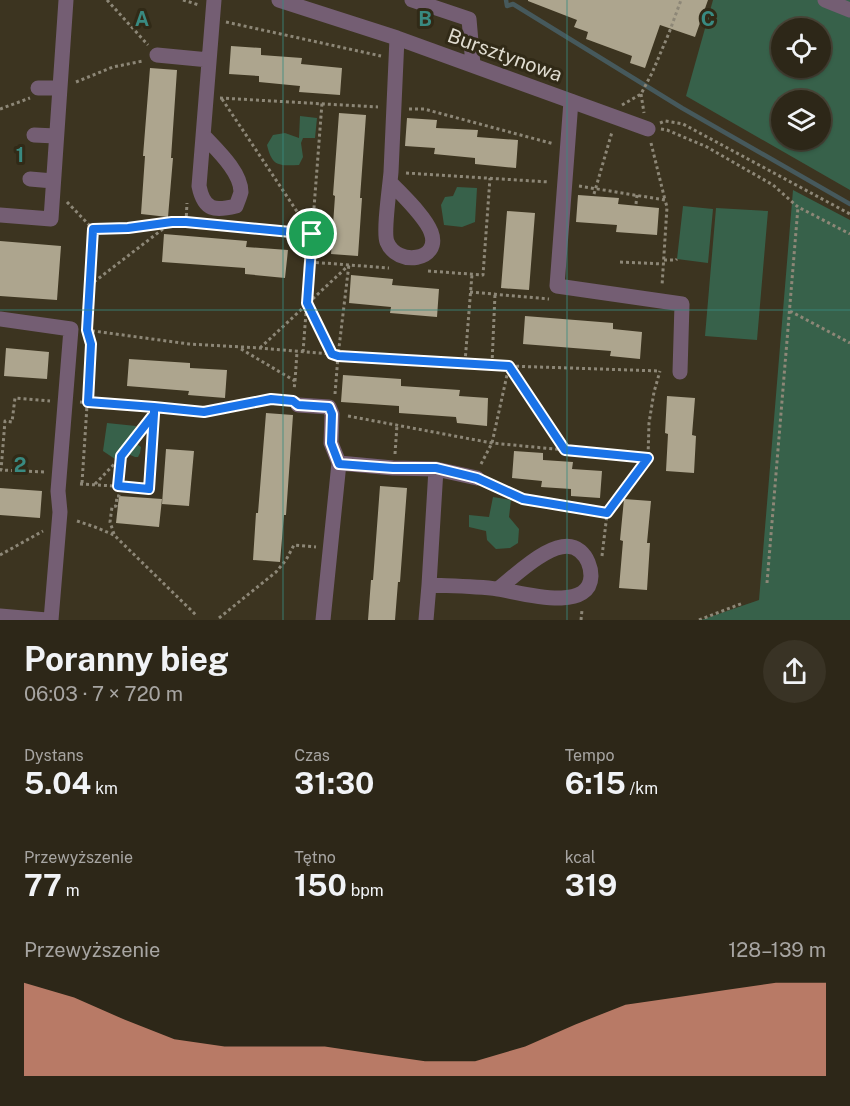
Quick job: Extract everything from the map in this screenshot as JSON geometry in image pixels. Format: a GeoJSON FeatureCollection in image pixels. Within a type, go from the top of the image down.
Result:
{"type":"FeatureCollection","features":[{"type":"Feature","properties":{"kind":"street"},"geometry":{"type":"LineString","coordinates":[[0,215],[51,219],[66,0]]}},
{"type":"Feature","properties":{"kind":"street"},"geometry":{"type":"LineString","coordinates":[[204,136],[214,0]]}},
{"type":"Feature","properties":{"kind":"street","name":"Bursztynowa"},"geometry":{"type":"LineString","coordinates":[[279,0],[397,38],[648,129]]}},
{"type":"Feature","properties":{"kind":"street"},"geometry":{"type":"LineString","coordinates":[[412,0],[469,19],[473,65]]}},
{"type":"Feature","properties":{"kind":"street"},"geometry":{"type":"LineString","coordinates":[[825,0],[850,10]]}},
{"type":"Feature","properties":{"kind":"street"},"geometry":{"type":"LineString","coordinates":[[390,182],[426,222],[432,235],[432,247],[425,255],[416,258],[403,257],[387,242],[397,38]]}},
{"type":"Feature","properties":{"kind":"street"},"geometry":{"type":"LineString","coordinates":[[157,55],[209,60]]}},
{"type":"Feature","properties":{"kind":"street"},"geometry":{"type":"LineString","coordinates":[[35,93],[59,88]]}},
{"type":"Feature","properties":{"kind":"street"},"geometry":{"type":"LineString","coordinates":[[571,101],[557,286],[682,304],[680,372]]}},
{"type":"Feature","properties":{"kind":"street"},"geometry":{"type":"LineString","coordinates":[[33,135],[56,136]]}},
{"type":"Feature","properties":{"kind":"street"},"geometry":{"type":"LineString","coordinates":[[30,179],[53,184]]}},
{"type":"Feature","properties":{"kind":"street"},"geometry":{"type":"LineString","coordinates":[[0,319],[71,329],[58,491],[60,512],[49,620],[0,616]]}},
{"type":"Feature","properties":{"kind":"street"},"geometry":{"type":"LineString","coordinates":[[296,403],[329,407],[333,414],[331,443],[339,464],[323,620]]}},
{"type":"Feature","properties":{"kind":"street"},"geometry":{"type":"LineString","coordinates":[[339,464],[436,468],[477,478]]}},
{"type":"Feature","properties":{"kind":"street"},"geometry":{"type":"LineString","coordinates":[[426,620],[436,468]]}},
{"type":"Feature","properties":{"kind":"street"},"geometry":{"type":"LineString","coordinates":[[429,585],[498,589],[537,597],[557,598],[585,592],[590,585],[590,567],[581,552],[562,546],[542,555],[498,589]]}},
{"type":"Feature","properties":{"kind":"path"},"geometry":{"type":"LineString","coordinates":[[59,88],[113,67],[140,63],[157,55],[107,0]]}},
{"type":"Feature","properties":{"kind":"path"},"geometry":{"type":"LineString","coordinates":[[641,94],[652,73],[681,0]]}},
{"type":"Feature","properties":{"kind":"path"},"geometry":{"type":"LineString","coordinates":[[212,20],[396,59]]}},
{"type":"Feature","properties":{"kind":"path"},"geometry":{"type":"LineString","coordinates":[[0,109],[35,93]]}},
{"type":"Feature","properties":{"kind":"path"},"geometry":{"type":"LineString","coordinates":[[222,99],[312,234]]}},
{"type":"Feature","properties":{"kind":"path"},"geometry":{"type":"LineString","coordinates":[[303,352],[322,103]]}},
{"type":"Feature","properties":{"kind":"path"},"geometry":{"type":"LineString","coordinates":[[594,194],[616,117]]}},
{"type":"Feature","properties":{"kind":"path"},"geometry":{"type":"LineString","coordinates":[[648,129],[665,122],[683,124],[850,214]]}},
{"type":"Feature","properties":{"kind":"path"},"geometry":{"type":"LineString","coordinates":[[648,129],[665,200]]}},
{"type":"Feature","properties":{"kind":"path"},"geometry":{"type":"LineString","coordinates":[[648,129],[667,130],[707,147],[773,185],[798,207],[850,234]]}},
{"type":"Feature","properties":{"kind":"path"},"geometry":{"type":"LineString","coordinates":[[53,184],[93,229],[87,330],[91,344],[81,484],[149,489],[154,407]]}},
{"type":"Feature","properties":{"kind":"path"},"geometry":{"type":"LineString","coordinates":[[636,204],[637,195]]}},
{"type":"Feature","properties":{"kind":"path"},"geometry":{"type":"LineString","coordinates":[[767,583],[798,207]]}},
{"type":"Feature","properties":{"kind":"path"},"geometry":{"type":"LineString","coordinates":[[93,229],[128,228],[172,222],[312,234]]}},
{"type":"Feature","properties":{"kind":"path"},"geometry":{"type":"LineString","coordinates":[[90,285],[172,222]]}},
{"type":"Feature","properties":{"kind":"path"},"geometry":{"type":"LineString","coordinates":[[620,262],[664,262],[677,259]]}},
{"type":"Feature","properties":{"kind":"path"},"geometry":{"type":"LineString","coordinates":[[260,348],[349,264],[333,414],[492,443],[648,458]]}},
{"type":"Feature","properties":{"kind":"path"},"geometry":{"type":"LineString","coordinates":[[465,362],[472,274]]}},
{"type":"Feature","properties":{"kind":"path"},"geometry":{"type":"LineString","coordinates":[[492,364],[495,294]]}},
{"type":"Feature","properties":{"kind":"path"},"geometry":{"type":"LineString","coordinates":[[307,303],[332,354]]}},
{"type":"Feature","properties":{"kind":"path"},"geometry":{"type":"LineString","coordinates":[[790,311],[850,343]]}},
{"type":"Feature","properties":{"kind":"path"},"geometry":{"type":"LineString","coordinates":[[71,329],[189,344],[338,356],[509,366],[680,372]]}},
{"type":"Feature","properties":{"kind":"path"},"geometry":{"type":"LineString","coordinates":[[240,348],[295,381]]}},
{"type":"Feature","properties":{"kind":"path"},"geometry":{"type":"LineString","coordinates":[[49,472],[1,470],[4,421],[12,422],[15,398],[204,412],[271,399],[296,403],[297,352]]}},
{"type":"Feature","properties":{"kind":"path"},"geometry":{"type":"LineString","coordinates":[[509,366],[492,443],[477,478],[523,499],[607,513]]}},
{"type":"Feature","properties":{"kind":"path"},"geometry":{"type":"LineString","coordinates":[[509,366],[565,450]]}},
{"type":"Feature","properties":{"kind":"path"},"geometry":{"type":"LineString","coordinates":[[591,576],[601,570],[607,513],[648,458],[649,423],[660,371]]}},
{"type":"Feature","properties":{"kind":"path"},"geometry":{"type":"LineString","coordinates":[[95,484],[121,456],[154,414]]}},
{"type":"Feature","properties":{"kind":"path"},"geometry":{"type":"LineString","coordinates":[[393,468],[397,425]]}},
{"type":"Feature","properties":{"kind":"path"},"geometry":{"type":"LineString","coordinates":[[114,535],[110,522],[111,507],[116,506],[117,496],[119,496],[121,456]]}},
{"type":"Feature","properties":{"kind":"path"},"geometry":{"type":"LineString","coordinates":[[77,521],[114,535],[197,616]]}},
{"type":"Feature","properties":{"kind":"path"},"geometry":{"type":"LineString","coordinates":[[0,555],[45,530]]}},
{"type":"Feature","properties":{"kind":"path"},"geometry":{"type":"LineString","coordinates":[[219,618],[276,572],[294,546],[318,547]]}},
{"type":"Feature","properties":{"kind":"path"},"geometry":{"type":"LineString","coordinates":[[699,620],[743,603]]}},
{"type":"Feature","properties":{"kind":"green space"},"geometry":{"type":"Polygon","coordinates":[[[713,0],[850,0],[850,190],[780,150],[831,150],[831,90],[771,90],[771,145],[686,96],[713,0]]]}},
{"type":"Feature","properties":{"kind":"green space"},"geometry":{"type":"Polygon","coordinates":[[[300,116],[317,118],[315,138],[303,138],[301,143],[303,157],[299,165],[281,165],[271,157],[267,145],[273,135],[285,133],[299,138],[300,116]]]}},
{"type":"Feature","properties":{"kind":"green space"},"geometry":{"type":"Polygon","coordinates":[[[457,187],[477,188],[475,222],[462,227],[444,225],[441,205],[445,197],[453,196],[457,187]]]}},
{"type":"Feature","properties":{"kind":"green space"},"geometry":{"type":"Polygon","coordinates":[[[793,190],[850,220],[850,620],[701,620],[759,600],[793,190]]]}},
{"type":"Feature","properties":{"kind":"green space"},"geometry":{"type":"Polygon","coordinates":[[[683,206],[713,209],[708,263],[677,259],[683,206]]]}},
{"type":"Feature","properties":{"kind":"green space"},"geometry":{"type":"Polygon","coordinates":[[[716,208],[768,211],[757,340],[705,336],[716,208]]]}},
{"type":"Feature","properties":{"kind":"green space"},"geometry":{"type":"Polygon","coordinates":[[[107,423],[136,426],[134,442],[141,447],[138,457],[128,454],[118,461],[103,451],[107,423]]]}},
{"type":"Feature","properties":{"kind":"green space"},"geometry":{"type":"Polygon","coordinates":[[[493,497],[511,500],[509,517],[519,529],[518,543],[510,548],[496,549],[487,540],[486,531],[469,527],[469,515],[489,517],[493,497]]]}},
{"type":"Feature","properties":{"kind":"building"},"geometry":{"type":"Polygon","coordinates":[[[528,0],[708,0],[695,37],[660,25],[645,68],[630,63],[632,56],[586,39],[588,32],[574,27],[577,20],[528,0]]]}},
{"type":"Feature","properties":{"kind":"building"},"geometry":{"type":"Polygon","coordinates":[[[231,46],[261,48],[261,55],[302,58],[301,64],[342,68],[340,95],[299,92],[300,86],[259,82],[259,76],[229,74],[231,46]]]}},
{"type":"Feature","properties":{"kind":"building"},"geometry":{"type":"Polygon","coordinates":[[[150,68],[177,70],[168,217],[141,214],[150,68]]]}},
{"type":"Feature","properties":{"kind":"building"},"geometry":{"type":"Polygon","coordinates":[[[339,113],[366,115],[358,256],[331,254],[339,113]]]}},
{"type":"Feature","properties":{"kind":"building"},"geometry":{"type":"Polygon","coordinates":[[[407,118],[437,120],[436,128],[478,130],[477,137],[518,140],[516,168],[475,164],[475,158],[434,154],[435,148],[405,146],[407,118]]]}},
{"type":"Feature","properties":{"kind":"building"},"geometry":{"type":"Polygon","coordinates":[[[578,195],[619,198],[618,204],[659,208],[657,235],[616,232],[617,225],[576,222],[578,195]]]}},
{"type":"Feature","properties":{"kind":"building"},"geometry":{"type":"Polygon","coordinates":[[[507,211],[535,213],[529,290],[501,288],[507,211]]]}},
{"type":"Feature","properties":{"kind":"building"},"geometry":{"type":"Polygon","coordinates":[[[164,234],[247,241],[246,247],[288,250],[285,278],[245,274],[245,268],[162,262],[164,234]]]}},
{"type":"Feature","properties":{"kind":"building"},"geometry":{"type":"Polygon","coordinates":[[[0,241],[61,246],[57,300],[0,296],[0,241]]]}},
{"type":"Feature","properties":{"kind":"building"},"geometry":{"type":"Polygon","coordinates":[[[351,275],[393,279],[392,285],[439,289],[437,317],[390,313],[391,307],[349,303],[351,275]]]}},
{"type":"Feature","properties":{"kind":"building"},"geometry":{"type":"Polygon","coordinates":[[[525,316],[613,323],[613,329],[642,332],[640,359],[610,356],[611,351],[523,344],[525,316]]]}},
{"type":"Feature","properties":{"kind":"building"},"geometry":{"type":"Polygon","coordinates":[[[6,348],[49,352],[47,379],[4,376],[6,348]]]}},
{"type":"Feature","properties":{"kind":"building"},"geometry":{"type":"Polygon","coordinates":[[[129,359],[190,363],[190,368],[227,370],[225,398],[188,395],[189,391],[127,386],[129,359]]]}},
{"type":"Feature","properties":{"kind":"building"},"geometry":{"type":"Polygon","coordinates":[[[343,375],[401,379],[401,386],[460,390],[459,396],[488,398],[487,426],[457,423],[456,417],[399,413],[399,406],[341,402],[343,375]]]}},
{"type":"Feature","properties":{"kind":"building"},"geometry":{"type":"Polygon","coordinates":[[[667,396],[695,398],[692,435],[696,436],[694,473],[666,471],[667,396]]]}},
{"type":"Feature","properties":{"kind":"building"},"geometry":{"type":"Polygon","coordinates":[[[266,413],[293,415],[286,515],[284,515],[280,562],[253,560],[266,413]]]}},
{"type":"Feature","properties":{"kind":"building"},"geometry":{"type":"Polygon","coordinates":[[[166,449],[194,451],[189,506],[162,504],[166,449]]]}},
{"type":"Feature","properties":{"kind":"building"},"geometry":{"type":"Polygon","coordinates":[[[514,451],[543,453],[543,460],[573,462],[572,469],[602,471],[600,498],[571,496],[571,489],[541,487],[542,481],[512,478],[514,451]]]}},
{"type":"Feature","properties":{"kind":"building"},"geometry":{"type":"Polygon","coordinates":[[[380,486],[407,488],[395,620],[368,620],[380,486]]]}},
{"type":"Feature","properties":{"kind":"building"},"geometry":{"type":"Polygon","coordinates":[[[0,488],[42,491],[40,518],[0,515],[0,488]]]}},
{"type":"Feature","properties":{"kind":"building"},"geometry":{"type":"Polygon","coordinates":[[[119,496],[162,499],[159,527],[116,523],[119,496]]]}},
{"type":"Feature","properties":{"kind":"building"},"geometry":{"type":"Polygon","coordinates":[[[624,499],[651,501],[647,543],[650,543],[647,590],[619,588],[624,499]]]}},
{"type":"Feature","properties":{"kind":"waterway"},"geometry":{"type":"LineString","coordinates":[[506,0],[507,6],[513,4],[682,108],[850,204]]}},
{"type":"Feature","properties":{"kind":"route"},"geometry":{"type":"LineString","coordinates":[[312,234],[186,222],[93,229],[87,330],[91,344],[88,402],[154,407],[154,414],[121,456],[118,486],[149,489],[154,414],[154,407],[204,412],[271,399],[293,401],[298,405],[329,407],[332,414],[331,443],[339,464],[436,468],[477,478],[523,499],[607,513],[648,458],[565,450],[509,366],[332,354],[307,303],[312,234]]}}]}
